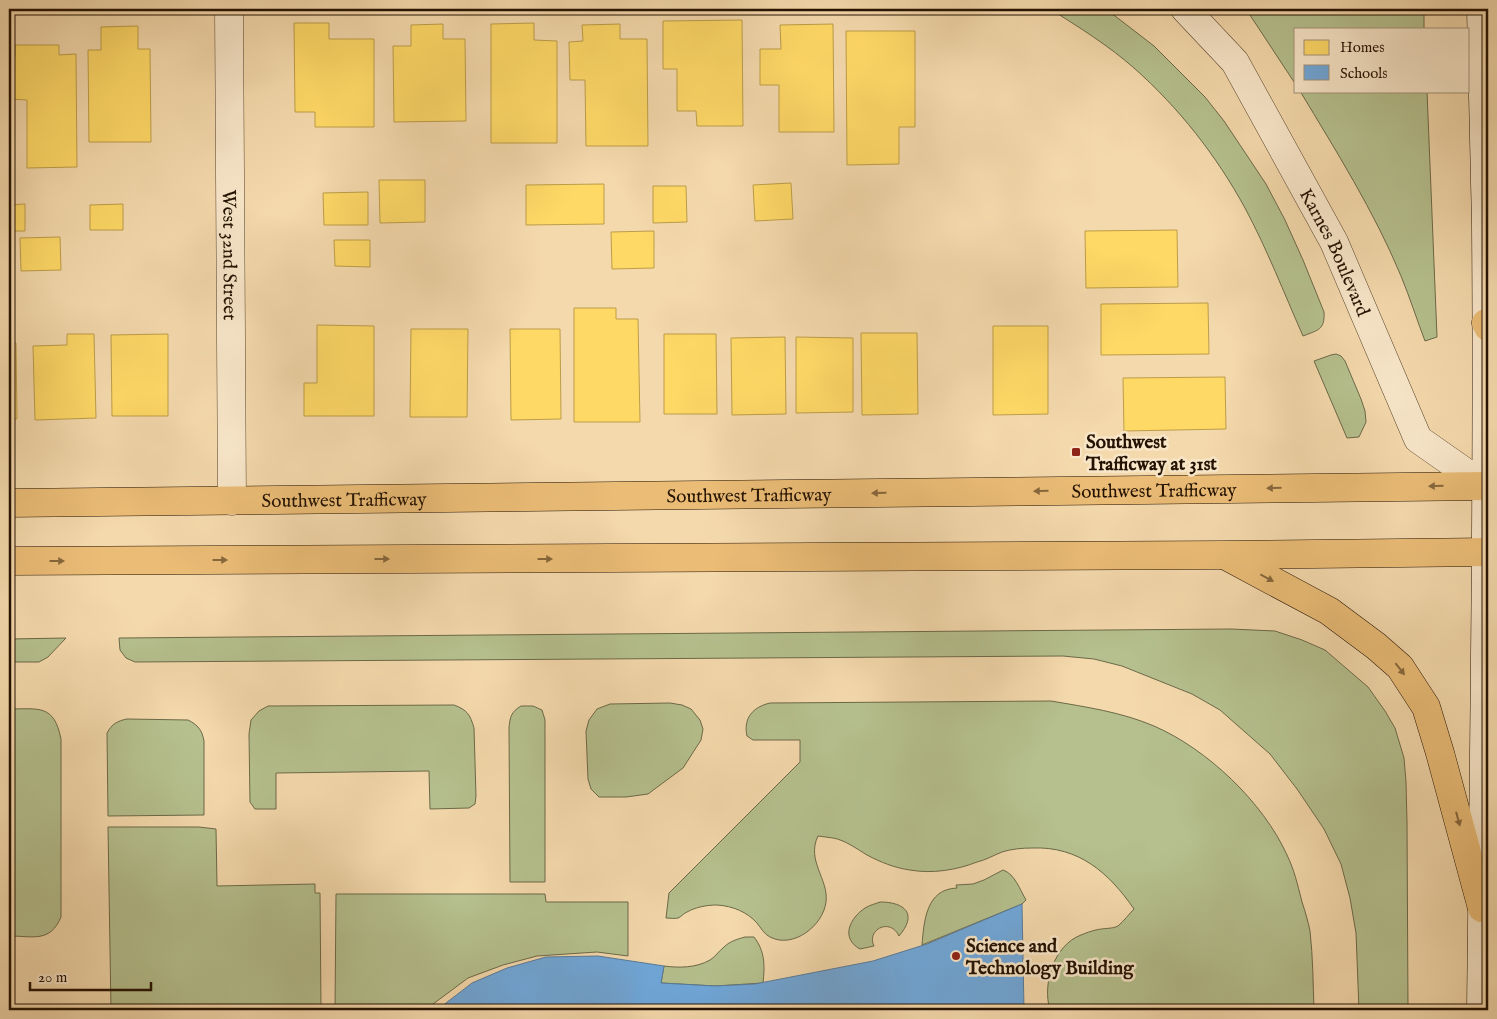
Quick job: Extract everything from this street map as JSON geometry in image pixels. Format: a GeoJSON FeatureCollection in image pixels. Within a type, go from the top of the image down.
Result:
{"type":"FeatureCollection","features":[{"type":"Feature","properties":{"kind":"main road","name":"Southwest Trafficway"},"geometry":{"type":"LineString","coordinates":[[9,503],[1487,487]]}},
{"type":"Feature","properties":{"kind":"main road"},"geometry":{"type":"LineString","coordinates":[[9,561],[1224,556],[1487,552]]}},
{"type":"Feature","properties":{"kind":"main road"},"geometry":{"type":"LineString","coordinates":[[1224,556],[1329,611],[1376,646],[1400,667],[1426,707],[1482,908]]}},
{"type":"Feature","properties":{"kind":"street","name":"West 32nd Street"},"geometry":{"type":"LineString","coordinates":[[229,9],[232,501]]}},
{"type":"Feature","properties":{"kind":"street","name":"Karnes Boulevard"},"geometry":{"type":"LineString","coordinates":[[1185,9],[1235,62],[1329,234],[1418,439],[1487,487]]}},
{"type":"Feature","properties":{"kind":"street"},"geometry":{"type":"LineString","coordinates":[[1481,9],[1487,325],[1487,552],[1481,1010]]}},
{"type":"Feature","properties":{"kind":"green space"},"geometry":{"type":"Polygon","coordinates":[[[1050,9],[1106,9],[1154,46],[1205,97],[1224,121],[1266,184],[1285,220],[1324,312],[1320,328],[1303,336],[1268,255],[1245,208],[1222,169],[1196,133],[1166,99],[1134,68],[1094,37],[1050,9]]]}},
{"type":"Feature","properties":{"kind":"green space"},"geometry":{"type":"Polygon","coordinates":[[[1246,9],[1424,9],[1424,28],[1294,28],[1294,82],[1246,9]]]}},
{"type":"Feature","properties":{"kind":"green space"},"geometry":{"type":"Polygon","coordinates":[[[1301,92],[1427,92],[1437,337],[1425,341],[1401,276],[1379,228],[1301,92]]]}},
{"type":"Feature","properties":{"kind":"green space"},"geometry":{"type":"Polygon","coordinates":[[[1336,354],[1345,361],[1365,411],[1366,422],[1359,437],[1347,438],[1314,361],[1336,354]]]}},
{"type":"Feature","properties":{"kind":"green space"},"geometry":{"type":"Polygon","coordinates":[[[1231,629],[1275,631],[1325,650],[1368,687],[1395,728],[1404,758],[1406,782],[1408,1010],[1359,1010],[1356,933],[1350,898],[1341,864],[1324,829],[1270,754],[1220,710],[1192,694],[1122,666],[1094,659],[1063,656],[135,662],[126,658],[120,650],[119,638],[1231,629]]]}},
{"type":"Feature","properties":{"kind":"green space"},"geometry":{"type":"Polygon","coordinates":[[[66,638],[48,657],[39,662],[9,662],[9,639],[66,638]]]}},
{"type":"Feature","properties":{"kind":"green space"},"geometry":{"type":"Polygon","coordinates":[[[1051,701],[1116,714],[1154,726],[1194,748],[1231,779],[1248,797],[1277,835],[1296,878],[1310,931],[1314,1010],[1050,1010],[1048,1000],[1049,977],[1057,956],[1064,947],[1072,940],[1094,930],[1118,926],[1134,909],[1114,884],[1091,864],[1064,852],[1049,849],[1013,849],[984,860],[944,871],[918,871],[888,864],[872,858],[842,841],[818,836],[815,854],[826,894],[826,902],[824,911],[813,927],[797,938],[779,940],[770,937],[749,916],[734,908],[723,906],[702,907],[690,910],[678,918],[666,918],[669,893],[800,762],[800,740],[753,740],[747,736],[748,719],[754,710],[759,707],[770,703],[1051,701]]]}},
{"type":"Feature","properties":{"kind":"green space"},"geometry":{"type":"Polygon","coordinates":[[[670,703],[691,709],[700,720],[703,729],[701,740],[683,768],[648,794],[626,797],[599,797],[591,789],[588,779],[586,731],[589,720],[597,709],[610,704],[670,703]]]}},
{"type":"Feature","properties":{"kind":"green space"},"geometry":{"type":"Polygon","coordinates":[[[454,705],[467,713],[474,728],[476,796],[475,804],[469,808],[430,809],[429,771],[276,773],[276,809],[255,809],[250,802],[249,734],[251,720],[259,711],[268,706],[454,705]]]}},
{"type":"Feature","properties":{"kind":"green space"},"geometry":{"type":"Polygon","coordinates":[[[521,706],[533,706],[542,710],[545,720],[545,882],[510,882],[509,728],[512,715],[521,706]]]}},
{"type":"Feature","properties":{"kind":"green space"},"geometry":{"type":"Polygon","coordinates":[[[9,709],[37,709],[44,711],[54,720],[61,739],[61,917],[52,931],[33,937],[9,936],[9,709]]]}},
{"type":"Feature","properties":{"kind":"green space"},"geometry":{"type":"Polygon","coordinates":[[[127,719],[188,720],[199,728],[204,741],[204,815],[108,816],[107,733],[115,723],[127,719]]]}},
{"type":"Feature","properties":{"kind":"green space"},"geometry":{"type":"Polygon","coordinates":[[[108,827],[199,827],[216,829],[217,886],[315,884],[315,893],[320,893],[321,1010],[111,1010],[108,827]]]}},
{"type":"Feature","properties":{"kind":"green space"},"geometry":{"type":"Polygon","coordinates":[[[1003,870],[1011,875],[1019,887],[1026,900],[1022,904],[922,945],[924,926],[929,908],[939,894],[957,888],[956,885],[973,884],[984,880],[1003,870]]]}},
{"type":"Feature","properties":{"kind":"green space"},"geometry":{"type":"Polygon","coordinates":[[[336,894],[545,894],[546,902],[628,902],[628,956],[597,952],[537,956],[503,965],[468,978],[425,1010],[335,1010],[336,894]]]}},
{"type":"Feature","properties":{"kind":"green space"},"geometry":{"type":"Polygon","coordinates":[[[880,902],[896,904],[902,907],[906,911],[908,921],[899,936],[890,927],[880,928],[873,935],[874,946],[860,949],[850,939],[849,928],[860,912],[880,902]]]}},
{"type":"Feature","properties":{"kind":"green space"},"geometry":{"type":"Polygon","coordinates":[[[745,937],[754,937],[758,942],[764,965],[763,983],[715,986],[661,983],[664,966],[687,967],[705,963],[729,943],[745,937]]]}},
{"type":"Feature","properties":{"kind":"building: Homes"},"geometry":{"type":"Polygon","coordinates":[[[742,20],[743,126],[697,126],[696,111],[677,111],[677,69],[663,69],[663,21],[742,20]]]}},
{"type":"Feature","properties":{"kind":"building: Homes"},"geometry":{"type":"Polygon","coordinates":[[[294,23],[329,23],[329,39],[374,39],[374,127],[315,127],[315,112],[295,112],[294,23]]]}},
{"type":"Feature","properties":{"kind":"building: Homes"},"geometry":{"type":"Polygon","coordinates":[[[534,23],[534,40],[557,41],[557,143],[491,143],[491,24],[534,23]]]}},
{"type":"Feature","properties":{"kind":"building: Homes"},"geometry":{"type":"Polygon","coordinates":[[[443,24],[443,39],[465,39],[466,121],[394,122],[393,46],[411,46],[411,25],[443,24]]]}},
{"type":"Feature","properties":{"kind":"building: Homes"},"geometry":{"type":"Polygon","coordinates":[[[620,24],[620,39],[647,39],[648,146],[586,146],[585,80],[570,80],[569,42],[583,41],[582,25],[620,24]]]}},
{"type":"Feature","properties":{"kind":"building: Homes"},"geometry":{"type":"Polygon","coordinates":[[[833,24],[834,132],[779,132],[779,85],[760,85],[760,49],[781,49],[780,25],[833,24]]]}},
{"type":"Feature","properties":{"kind":"building: Homes"},"geometry":{"type":"Polygon","coordinates":[[[138,26],[138,49],[150,49],[151,142],[89,142],[88,50],[101,50],[101,27],[138,26]]]}},
{"type":"Feature","properties":{"kind":"building: Homes"},"geometry":{"type":"Polygon","coordinates":[[[846,31],[915,31],[915,127],[899,127],[899,164],[847,165],[846,31]]]}},
{"type":"Feature","properties":{"kind":"building: Homes"},"geometry":{"type":"Polygon","coordinates":[[[15,45],[59,45],[59,55],[76,54],[77,167],[27,168],[27,100],[9,99],[9,57],[15,57],[15,45]]]}},
{"type":"Feature","properties":{"kind":"building: Homes"},"geometry":{"type":"Polygon","coordinates":[[[379,180],[425,180],[425,222],[380,223],[379,180]]]}},
{"type":"Feature","properties":{"kind":"building: Homes"},"geometry":{"type":"Polygon","coordinates":[[[791,183],[793,219],[755,221],[753,185],[791,183]]]}},
{"type":"Feature","properties":{"kind":"building: Homes"},"geometry":{"type":"Polygon","coordinates":[[[604,184],[604,224],[526,225],[526,185],[604,184]]]}},
{"type":"Feature","properties":{"kind":"building: Homes"},"geometry":{"type":"Polygon","coordinates":[[[653,186],[686,186],[687,222],[653,223],[653,186]]]}},
{"type":"Feature","properties":{"kind":"building: Homes"},"geometry":{"type":"Polygon","coordinates":[[[368,192],[368,225],[324,225],[323,193],[368,192]]]}},
{"type":"Feature","properties":{"kind":"building: Homes"},"geometry":{"type":"Polygon","coordinates":[[[25,204],[25,231],[9,231],[9,205],[25,204]]]}},
{"type":"Feature","properties":{"kind":"building: Homes"},"geometry":{"type":"Polygon","coordinates":[[[123,204],[123,230],[90,230],[90,205],[123,204]]]}},
{"type":"Feature","properties":{"kind":"building: Homes"},"geometry":{"type":"Polygon","coordinates":[[[1177,230],[1178,287],[1086,288],[1085,231],[1177,230]]]}},
{"type":"Feature","properties":{"kind":"building: Homes"},"geometry":{"type":"Polygon","coordinates":[[[654,231],[654,268],[612,269],[611,232],[654,231]]]}},
{"type":"Feature","properties":{"kind":"building: Homes"},"geometry":{"type":"Polygon","coordinates":[[[60,237],[61,270],[21,271],[20,238],[60,237]]]}},
{"type":"Feature","properties":{"kind":"building: Homes"},"geometry":{"type":"Polygon","coordinates":[[[334,240],[370,240],[370,267],[335,266],[334,240]]]}},
{"type":"Feature","properties":{"kind":"building: Homes"},"geometry":{"type":"Polygon","coordinates":[[[1208,303],[1209,354],[1101,355],[1101,304],[1208,303]]]}},
{"type":"Feature","properties":{"kind":"building: Homes"},"geometry":{"type":"Polygon","coordinates":[[[574,308],[616,308],[616,319],[638,319],[640,422],[574,422],[574,308]]]}},
{"type":"Feature","properties":{"kind":"building: Homes"},"geometry":{"type":"Polygon","coordinates":[[[317,325],[374,326],[374,416],[304,416],[304,383],[317,383],[317,325]]]}},
{"type":"Feature","properties":{"kind":"building: Homes"},"geometry":{"type":"Polygon","coordinates":[[[993,326],[1048,326],[1048,414],[993,415],[993,326]]]}},
{"type":"Feature","properties":{"kind":"building: Homes"},"geometry":{"type":"Polygon","coordinates":[[[411,329],[468,329],[467,417],[410,417],[411,329]]]}},
{"type":"Feature","properties":{"kind":"building: Homes"},"geometry":{"type":"Polygon","coordinates":[[[510,329],[560,329],[561,419],[511,420],[510,329]]]}},
{"type":"Feature","properties":{"kind":"building: Homes"},"geometry":{"type":"Polygon","coordinates":[[[861,333],[917,333],[918,414],[862,415],[861,333]]]}},
{"type":"Feature","properties":{"kind":"building: Homes"},"geometry":{"type":"Polygon","coordinates":[[[67,334],[94,334],[96,418],[35,420],[33,346],[67,345],[67,334]]]}},
{"type":"Feature","properties":{"kind":"building: Homes"},"geometry":{"type":"Polygon","coordinates":[[[168,334],[168,416],[112,416],[111,335],[168,334]]]}},
{"type":"Feature","properties":{"kind":"building: Homes"},"geometry":{"type":"Polygon","coordinates":[[[664,334],[716,334],[717,414],[664,414],[664,334]]]}},
{"type":"Feature","properties":{"kind":"building: Homes"},"geometry":{"type":"Polygon","coordinates":[[[785,337],[786,414],[732,415],[731,338],[785,337]]]}},
{"type":"Feature","properties":{"kind":"building: Homes"},"geometry":{"type":"Polygon","coordinates":[[[796,337],[853,338],[853,412],[796,413],[796,337]]]}},
{"type":"Feature","properties":{"kind":"building: Homes"},"geometry":{"type":"Polygon","coordinates":[[[9,343],[16,343],[17,419],[9,419],[9,343]]]}},
{"type":"Feature","properties":{"kind":"building: Homes"},"geometry":{"type":"Polygon","coordinates":[[[1225,377],[1226,429],[1124,431],[1123,378],[1225,377]]]}},
{"type":"Feature","properties":{"kind":"building: Schools","name":"Science and Technology Building"},"geometry":{"type":"Polygon","coordinates":[[[1022,904],[1024,1010],[437,1010],[472,983],[507,968],[546,957],[598,956],[664,966],[661,983],[715,986],[755,984],[873,961],[927,944],[1022,904]]]}},
{"type":"Feature","properties":{"kind":"place","name":"Southwest Trafficway at 31st"},"geometry":{"type":"Point","coordinates":[1076,452]}},
{"type":"Feature","properties":{"kind":"place","name":"Science and Technology Building"},"geometry":{"type":"Point","coordinates":[956,956]}}]}
